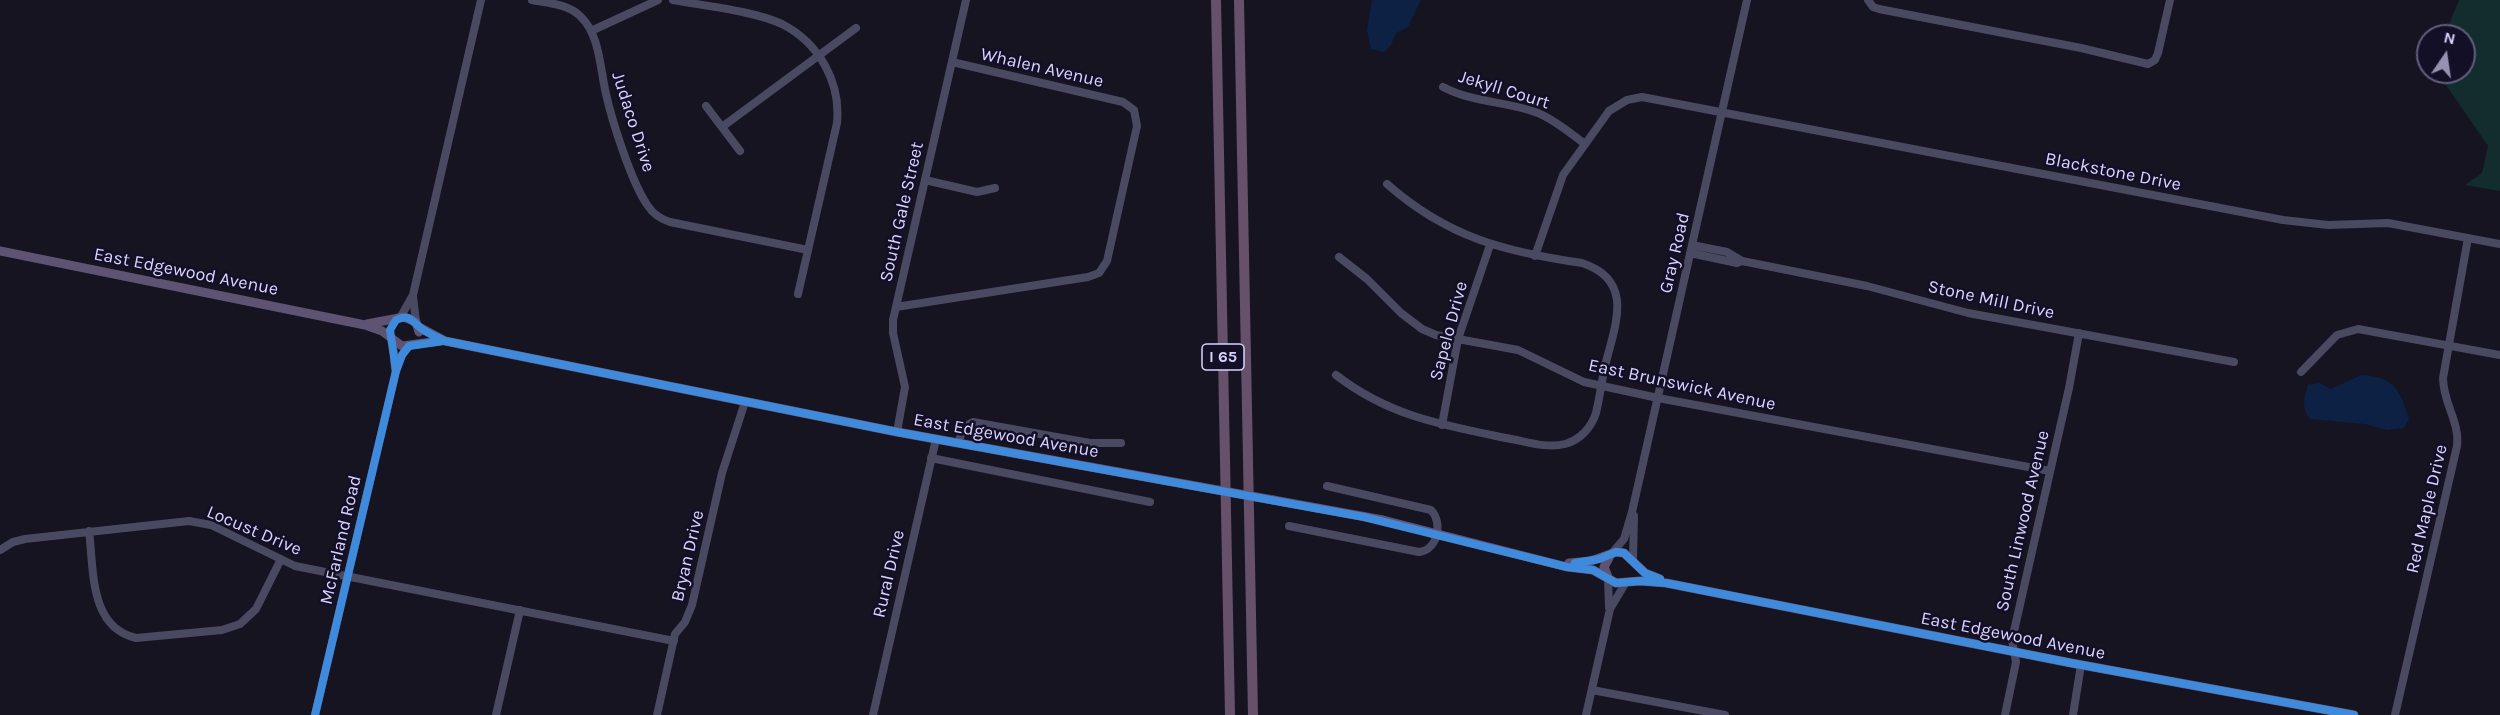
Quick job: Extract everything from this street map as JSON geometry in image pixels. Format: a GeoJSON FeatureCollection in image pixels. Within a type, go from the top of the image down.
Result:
{"type":"FeatureCollection","features":[{"type":"Feature","properties":{"kind":"highway","name":"I 65"},"geometry":{"type":"LineString","coordinates":[[1216,0],[1230,715]]}},
{"type":"Feature","properties":{"kind":"highway","name":"I 65"},"geometry":{"type":"LineString","coordinates":[[1239,0],[1253,715]]}},
{"type":"Feature","properties":{"kind":"main road","name":"East Edgewood Avenue"},"geometry":{"type":"LineString","coordinates":[[0,251],[365,324],[382,331],[402,346],[446,341]]}},
{"type":"Feature","properties":{"kind":"main road","name":"East Edgewood Avenue"},"geometry":{"type":"LineString","coordinates":[[365,324],[410,318],[417,325],[446,341],[897,432],[1364,516],[1561,565],[1593,570],[1608,577]]}},
{"type":"Feature","properties":{"kind":"main road"},"geometry":{"type":"LineString","coordinates":[[392,339],[391,326],[398,319]]}},
{"type":"Feature","properties":{"kind":"main road"},"geometry":{"type":"LineString","coordinates":[[411,345],[419,337],[417,325]]}},
{"type":"Feature","properties":{"kind":"main road"},"geometry":{"type":"LineString","coordinates":[[1624,553],[1633,559],[1634,575],[1626,582],[1616,583],[1608,577],[1604,567],[1611,554],[1624,553]]}},
{"type":"Feature","properties":{"kind":"main road","name":"East Edgewood Avenue"},"geometry":{"type":"LineString","coordinates":[[1561,565],[1591,561],[1611,554]]}},
{"type":"Feature","properties":{"kind":"main road","name":"East Edgewood Avenue"},"geometry":{"type":"LineString","coordinates":[[1633,559],[1645,573],[1664,580],[1666,583]]}},
{"type":"Feature","properties":{"kind":"main road","name":"East Edgewood Avenue"},"geometry":{"type":"LineString","coordinates":[[1626,582],[1666,583],[2014,652],[2354,715]]}},
{"type":"Feature","properties":{"kind":"street"},"geometry":{"type":"LineString","coordinates":[[398,319],[413,295],[481,0]]}},
{"type":"Feature","properties":{"kind":"street"},"geometry":{"type":"LineString","coordinates":[[532,0],[573,11],[585,21],[591,31],[658,0]]}},
{"type":"Feature","properties":{"kind":"street"},"geometry":{"type":"LineString","coordinates":[[673,0],[773,21],[799,35],[819,56],[830,74],[835,89],[837,120],[798,294]]}},
{"type":"Feature","properties":{"kind":"street","name":"South Gale Street"},"geometry":{"type":"LineString","coordinates":[[897,432],[905,392],[892,329],[966,0]]}},
{"type":"Feature","properties":{"kind":"street","name":"Gray Road"},"geometry":{"type":"LineString","coordinates":[[1611,554],[1624,539],[1632,512],[1747,0]]}},
{"type":"Feature","properties":{"kind":"street"},"geometry":{"type":"LineString","coordinates":[[1869,1],[1879,9],[2081,48],[2148,64],[2158,53],[2170,0]]}},
{"type":"Feature","properties":{"kind":"street"},"geometry":{"type":"LineString","coordinates":[[722,127],[856,28]]}},
{"type":"Feature","properties":{"kind":"street","name":"Judaco Drive"},"geometry":{"type":"LineString","coordinates":[[591,31],[606,96],[630,167],[647,205],[659,217],[673,223],[808,250]]}},
{"type":"Feature","properties":{"kind":"street","name":"Whalen Avenue"},"geometry":{"type":"LineString","coordinates":[[896,307],[1088,278],[1101,271],[1107,261],[1137,126],[1135,113],[1126,104],[952,62]]}},
{"type":"Feature","properties":{"kind":"street","name":"Jekyll Court"},"geometry":{"type":"LineString","coordinates":[[1443,87],[1459,96],[1534,112],[1549,118],[1585,144]]}},
{"type":"Feature","properties":{"kind":"street","name":"Blackstone Drive"},"geometry":{"type":"LineString","coordinates":[[1535,256],[1560,180],[1609,111],[1616,105],[1633,98],[1652,98],[2283,220],[2328,225],[2388,223],[2500,244]]}},
{"type":"Feature","properties":{"kind":"street"},"geometry":{"type":"LineString","coordinates":[[706,106],[740,151]]}},
{"type":"Feature","properties":{"kind":"street"},"geometry":{"type":"LineString","coordinates":[[925,180],[977,192],[995,188]]}},
{"type":"Feature","properties":{"kind":"street"},"geometry":{"type":"LineString","coordinates":[[1336,375],[1359,392],[1386,406],[1442,425],[1546,446],[1564,444],[1581,436],[1591,424],[1597,410],[1618,312],[1618,300],[1612,285],[1600,271],[1588,265],[1490,245],[1439,223],[1387,184]]}},
{"type":"Feature","properties":{"kind":"street","name":"Red Maple Drive"},"geometry":{"type":"LineString","coordinates":[[2395,715],[2457,446],[2457,427],[2447,404],[2443,385],[2468,238]]}},
{"type":"Feature","properties":{"kind":"street","name":"Sapelo Drive"},"geometry":{"type":"LineString","coordinates":[[1442,425],[1458,339],[1490,245]]}},
{"type":"Feature","properties":{"kind":"street","name":"Stone Mill Drive"},"geometry":{"type":"LineString","coordinates":[[1691,249],[1737,263],[1742,261],[1867,286],[1961,311],[2234,362]]}},
{"type":"Feature","properties":{"kind":"street","name":"East Brunswick Avenue"},"geometry":{"type":"LineString","coordinates":[[1339,257],[1367,279],[1413,324],[1436,335],[1518,350],[1573,377],[1658,398],[2050,471]]}},
{"type":"Feature","properties":{"kind":"street"},"geometry":{"type":"LineString","coordinates":[[413,295],[417,325]]}},
{"type":"Feature","properties":{"kind":"street"},"geometry":{"type":"LineString","coordinates":[[2301,372],[2329,342],[2346,331],[2365,329],[2500,355]]}},
{"type":"Feature","properties":{"kind":"street","name":"South Linwood Avenue"},"geometry":{"type":"LineString","coordinates":[[2005,715],[2016,662],[2012,640],[2079,333]]}},
{"type":"Feature","properties":{"kind":"street","name":"McFarland Road"},"geometry":{"type":"LineString","coordinates":[[392,339],[396,371]]}},
{"type":"Feature","properties":{"kind":"street","name":"McFarland Road"},"geometry":{"type":"LineString","coordinates":[[315,715],[396,371],[402,355],[411,345]]}},
{"type":"Feature","properties":{"kind":"street","name":"Bryan Drive"},"geometry":{"type":"LineString","coordinates":[[657,715],[674,641],[692,608],[722,474],[746,402]]}},
{"type":"Feature","properties":{"kind":"street","name":"East Edgewood Avenue"},"geometry":{"type":"LineString","coordinates":[[958,443],[963,428],[973,422],[1074,441],[1121,443]]}},
{"type":"Feature","properties":{"kind":"street","name":"Rural Drive"},"geometry":{"type":"LineString","coordinates":[[873,715],[936,439]]}},
{"type":"Feature","properties":{"kind":"street","name":"East Edgewood Avenue"},"geometry":{"type":"LineString","coordinates":[[931,458],[1150,502]]}},
{"type":"Feature","properties":{"kind":"street"},"geometry":{"type":"LineString","coordinates":[[1289,526],[1419,552],[1429,549],[1437,534],[1438,518],[1428,509],[1327,486]]}},
{"type":"Feature","properties":{"kind":"street","name":"Gray Road"},"geometry":{"type":"LineString","coordinates":[[1632,512],[1633,559]]}},
{"type":"Feature","properties":{"kind":"street","name":"Locust Drive"},"geometry":{"type":"LineString","coordinates":[[0,550],[19,540],[182,520],[206,523],[295,566],[674,641]]}},
{"type":"Feature","properties":{"kind":"street"},"geometry":{"type":"LineString","coordinates":[[89,531],[100,610],[114,628],[124,635],[136,638],[222,630],[240,624],[257,607],[281,560]]}},
{"type":"Feature","properties":{"kind":"street"},"geometry":{"type":"LineString","coordinates":[[1586,715],[1610,609],[1608,577]]}},
{"type":"Feature","properties":{"kind":"street"},"geometry":{"type":"LineString","coordinates":[[1610,609],[1626,582]]}},
{"type":"Feature","properties":{"kind":"street"},"geometry":{"type":"LineString","coordinates":[[496,715],[520,610]]}},
{"type":"Feature","properties":{"kind":"street"},"geometry":{"type":"LineString","coordinates":[[2073,715],[2082,665]]}},
{"type":"Feature","properties":{"kind":"street"},"geometry":{"type":"LineString","coordinates":[[1592,690],[1725,715]]}},
{"type":"Feature","properties":{"kind":"green space"},"geometry":{"type":"Polygon","coordinates":[[[2459,0],[2500,0],[2500,191],[2465,185],[2482,173],[2488,146],[2445,84],[2476,84],[2476,24],[2449,24],[2459,0]]]}},
{"type":"Feature","properties":{"kind":"water"},"geometry":{"type":"Polygon","coordinates":[[[1372,0],[1421,0],[1408,27],[1396,33],[1391,45],[1384,52],[1371,49],[1367,30],[1372,0]]]}},
{"type":"Feature","properties":{"kind":"water"},"geometry":{"type":"Polygon","coordinates":[[[2361,375],[2381,378],[2399,392],[2409,419],[2404,428],[2387,430],[2365,424],[2310,419],[2305,411],[2304,403],[2308,385],[2319,383],[2331,389],[2361,375]]]}},
{"type":"Feature","properties":{"kind":"cycle path"},"geometry":{"type":"LineString","coordinates":[[396,371],[390,330],[396,320],[405,317],[445,341],[897,432],[1364,517],[1567,567],[1593,570],[1616,583],[1640,581],[1666,583],[2071,663],[2354,715]]}},
{"type":"Feature","properties":{"kind":"cycle path"},"geometry":{"type":"LineString","coordinates":[[315,715],[396,371],[402,355],[409,346],[443,341]]}},
{"type":"Feature","properties":{"kind":"cycle path"},"geometry":{"type":"LineString","coordinates":[[1575,563],[1599,559],[1616,552],[1624,553],[1645,573],[1660,579]]}}]}
